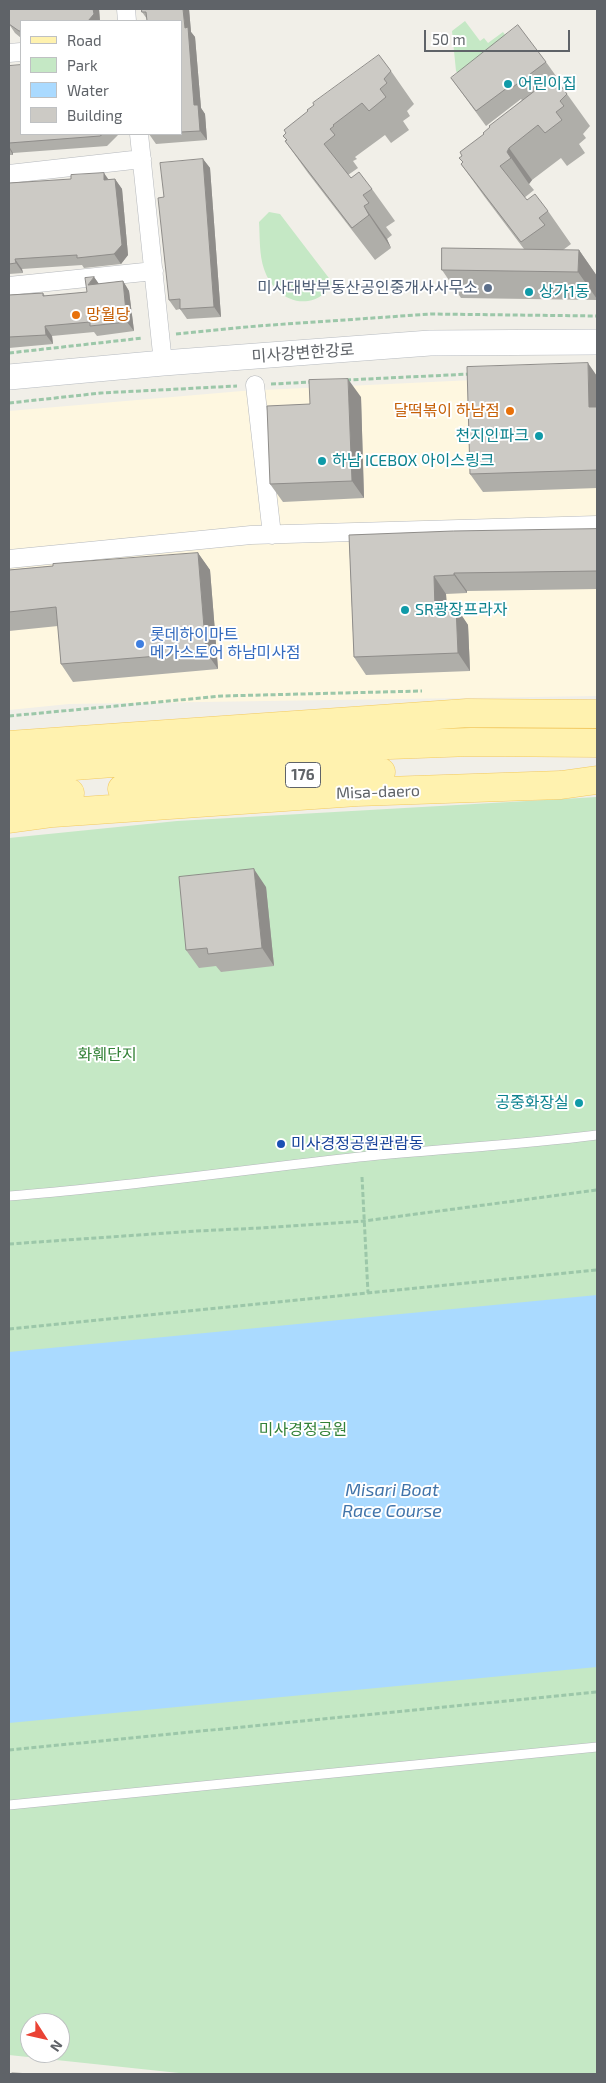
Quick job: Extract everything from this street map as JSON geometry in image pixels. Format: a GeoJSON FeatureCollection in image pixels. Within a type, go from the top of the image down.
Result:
{"type":"FeatureCollection","features":[{"type":"Feature","properties":{"kind":"main road"},"geometry":{"type":"LineString","coordinates":[[9,746],[467,712],[597,714]]}},
{"type":"Feature","properties":{"kind":"main road","name":"176"},"geometry":{"type":"LineString","coordinates":[[9,771],[308,748],[471,742],[597,744]]}},
{"type":"Feature","properties":{"kind":"main road","name":"Misa-daero"},"geometry":{"type":"LineString","coordinates":[[9,798],[317,774],[519,769],[597,776]]}},
{"type":"Feature","properties":{"kind":"main road","name":"Misa-daero"},"geometry":{"type":"LineString","coordinates":[[9,819],[53,813],[357,792],[561,785],[597,780]]}},
{"type":"Feature","properties":{"kind":"street"},"geometry":{"type":"LineString","coordinates":[[139,135],[163,363]]}},
{"type":"Feature","properties":{"kind":"street"},"geometry":{"type":"LineString","coordinates":[[9,174],[142,159]]}},
{"type":"Feature","properties":{"kind":"street"},"geometry":{"type":"LineString","coordinates":[[9,286],[154,271]]}},
{"type":"Feature","properties":{"kind":"street","name":"미사강변한강로"},"geometry":{"type":"LineString","coordinates":[[9,377],[163,363],[430,343],[472,341],[597,342]]}},
{"type":"Feature","properties":{"kind":"street"},"geometry":{"type":"LineString","coordinates":[[255,385],[272,535]]}},
{"type":"Feature","properties":{"kind":"street"},"geometry":{"type":"LineString","coordinates":[[9,559],[241,536],[597,525]]}},
{"type":"Feature","properties":{"kind":"lane"},"geometry":{"type":"LineString","coordinates":[[9,1196],[97,1189],[360,1157],[546,1142],[597,1135]]}},
{"type":"Feature","properties":{"kind":"lane"},"geometry":{"type":"LineString","coordinates":[[9,1805],[597,1747]]}},
{"type":"Feature","properties":{"kind":"path"},"geometry":{"type":"LineString","coordinates":[[9,353],[257,326],[431,314],[597,316]]}},
{"type":"Feature","properties":{"kind":"path"},"geometry":{"type":"LineString","coordinates":[[342,380],[474,374]]}},
{"type":"Feature","properties":{"kind":"path"},"geometry":{"type":"LineString","coordinates":[[9,403],[100,393],[314,382]]}},
{"type":"Feature","properties":{"kind":"path"},"geometry":{"type":"LineString","coordinates":[[9,716],[222,696],[430,691]]}},
{"type":"Feature","properties":{"kind":"path"},"geometry":{"type":"LineString","coordinates":[[362,1178],[368,1293]]}},
{"type":"Feature","properties":{"kind":"path"},"geometry":{"type":"LineString","coordinates":[[9,1244],[186,1231],[364,1221],[597,1190]]}},
{"type":"Feature","properties":{"kind":"path"},"geometry":{"type":"LineString","coordinates":[[9,1329],[597,1270]]}},
{"type":"Feature","properties":{"kind":"path"},"geometry":{"type":"LineString","coordinates":[[9,1750],[597,1692]]}},
{"type":"Feature","properties":{"kind":"shaded area"},"geometry":{"type":"Polygon","coordinates":[[[597,378],[597,696],[69,704],[9,710],[9,411],[242,391],[473,380],[597,378]]]}},
{"type":"Feature","properties":{"kind":"green space"},"geometry":{"type":"Polygon","coordinates":[[[465,21],[480,41],[484,38],[488,43],[503,32],[511,43],[460,76],[456,71],[452,31],[465,21]]]}},
{"type":"Feature","properties":{"kind":"green space"},"geometry":{"type":"Polygon","coordinates":[[[269,212],[280,214],[335,286],[319,297],[308,301],[293,300],[275,288],[264,269],[260,246],[259,222],[269,212]]]}},
{"type":"Feature","properties":{"kind":"green space","name":"미사경정공원"},"geometry":{"type":"Polygon","coordinates":[[[597,797],[597,2074],[204,2074],[70,2061],[70,2013],[20,2013],[20,2056],[9,2055],[9,838],[177,821],[597,797]]]}},
{"type":"Feature","properties":{"kind":"water","name":"Misari Boat Race Course"},"geometry":{"type":"Polygon","coordinates":[[[597,1295],[597,1667],[9,1723],[9,1352],[597,1295]]]}},
{"type":"Feature","properties":{"kind":"building"},"geometry":{"type":"Polygon","coordinates":[[[9,9],[93,9],[94,14],[89,20],[20,20],[20,31],[9,24],[9,9]]]}},
{"type":"Feature","properties":{"kind":"building"},"geometry":{"type":"Polygon","coordinates":[[[142,9],[183,9],[185,28],[188,27],[194,105],[198,105],[200,131],[182,132],[182,20],[147,20],[146,12],[142,12],[142,9]]]}},
{"type":"Feature","properties":{"kind":"building","name":"어린이집"},"geometry":{"type":"Polygon","coordinates":[[[518,25],[546,62],[513,87],[511,85],[476,111],[451,78],[518,25]]]}},
{"type":"Feature","properties":{"kind":"building"},"geometry":{"type":"Polygon","coordinates":[[[379,55],[391,71],[384,79],[387,83],[380,89],[386,97],[369,111],[362,103],[333,125],[330,129],[335,135],[324,144],[351,178],[359,172],[372,189],[363,195],[369,203],[364,206],[369,215],[352,228],[283,136],[286,133],[284,130],[308,111],[314,105],[313,103],[379,55]]]}},
{"type":"Feature","properties":{"kind":"building"},"geometry":{"type":"Polygon","coordinates":[[[20,65],[20,135],[102,135],[9,143],[9,66],[20,65]]]}},
{"type":"Feature","properties":{"kind":"building"},"geometry":{"type":"Polygon","coordinates":[[[555,78],[567,94],[560,101],[564,106],[556,112],[562,120],[545,133],[538,125],[509,148],[507,152],[511,158],[500,166],[527,200],[535,194],[548,211],[539,218],[545,225],[521,242],[461,164],[463,162],[459,158],[462,156],[460,152],[484,134],[489,126],[545,83],[555,78]]]}},
{"type":"Feature","properties":{"kind":"building"},"geometry":{"type":"Polygon","coordinates":[[[203,159],[214,307],[180,309],[180,299],[169,300],[158,198],[164,197],[160,163],[203,159]]]}},
{"type":"Feature","properties":{"kind":"building"},"geometry":{"type":"Polygon","coordinates":[[[104,173],[104,180],[115,179],[122,245],[114,254],[77,258],[77,255],[15,259],[16,263],[9,264],[9,183],[71,179],[71,175],[104,173]]]}},
{"type":"Feature","properties":{"kind":"building"},"geometry":{"type":"Polygon","coordinates":[[[442,248],[579,250],[578,272],[442,270],[442,248]]]}},
{"type":"Feature","properties":{"kind":"building"},"geometry":{"type":"Polygon","coordinates":[[[94,277],[88,285],[123,281],[127,322],[90,326],[90,322],[45,326],[46,335],[9,337],[9,295],[43,293],[43,296],[87,292],[85,278],[94,277]]]}},
{"type":"Feature","properties":{"kind":"building","name":"천지인파크"},"geometry":{"type":"Polygon","coordinates":[[[588,363],[589,407],[597,407],[597,470],[470,474],[467,367],[588,363]]]}},
{"type":"Feature","properties":{"kind":"building","name":"하남 ICEBOX 아이스링크"},"geometry":{"type":"Polygon","coordinates":[[[348,379],[352,481],[270,484],[267,406],[310,404],[309,380],[348,379]]]}},
{"type":"Feature","properties":{"kind":"building"},"geometry":{"type":"Polygon","coordinates":[[[597,529],[597,571],[454,573],[454,575],[434,576],[435,609],[456,607],[458,653],[354,657],[349,535],[597,529]]]}},
{"type":"Feature","properties":{"kind":"building"},"geometry":{"type":"Polygon","coordinates":[[[198,553],[206,652],[61,664],[56,607],[9,612],[9,570],[53,566],[53,564],[198,553]]]}},
{"type":"Feature","properties":{"kind":"building"},"geometry":{"type":"Polygon","coordinates":[[[254,869],[262,948],[208,954],[207,948],[186,950],[179,877],[254,869]]]}},
{"type":"Feature","properties":{"kind":"place","name":"어린이집"},"geometry":{"type":"Point","coordinates":[508,84]}},
{"type":"Feature","properties":{"kind":"place","name":"미사대박부동산공인중개사사무소"},"geometry":{"type":"Point","coordinates":[488,288]}},
{"type":"Feature","properties":{"kind":"place","name":"상가1동"},"geometry":{"type":"Point","coordinates":[529,292]}},
{"type":"Feature","properties":{"kind":"place","name":"망월당"},"geometry":{"type":"Point","coordinates":[76,315]}},
{"type":"Feature","properties":{"kind":"place","name":"달떡볶이 하남점"},"geometry":{"type":"Point","coordinates":[510,411]}},
{"type":"Feature","properties":{"kind":"place","name":"천지인파크"},"geometry":{"type":"Point","coordinates":[539,436]}},
{"type":"Feature","properties":{"kind":"place","name":"하남 ICEBOX 아이스링크"},"geometry":{"type":"Point","coordinates":[322,461]}},
{"type":"Feature","properties":{"kind":"place","name":"SR광장프라자"},"geometry":{"type":"Point","coordinates":[405,610]}},
{"type":"Feature","properties":{"kind":"place","name":"롯데하이마트 메가스토어 하남미사점"},"geometry":{"type":"Point","coordinates":[140,644]}},
{"type":"Feature","properties":{"kind":"place","name":"공중화장실"},"geometry":{"type":"Point","coordinates":[579,1103]}},
{"type":"Feature","properties":{"kind":"place","name":"미사경정공원관람동"},"geometry":{"type":"Point","coordinates":[281,1144]}},
{"type":"Feature","properties":{"kind":"park label","name":"화훼단지"},"geometry":{"type":"Point","coordinates":[107,1055]}}]}
